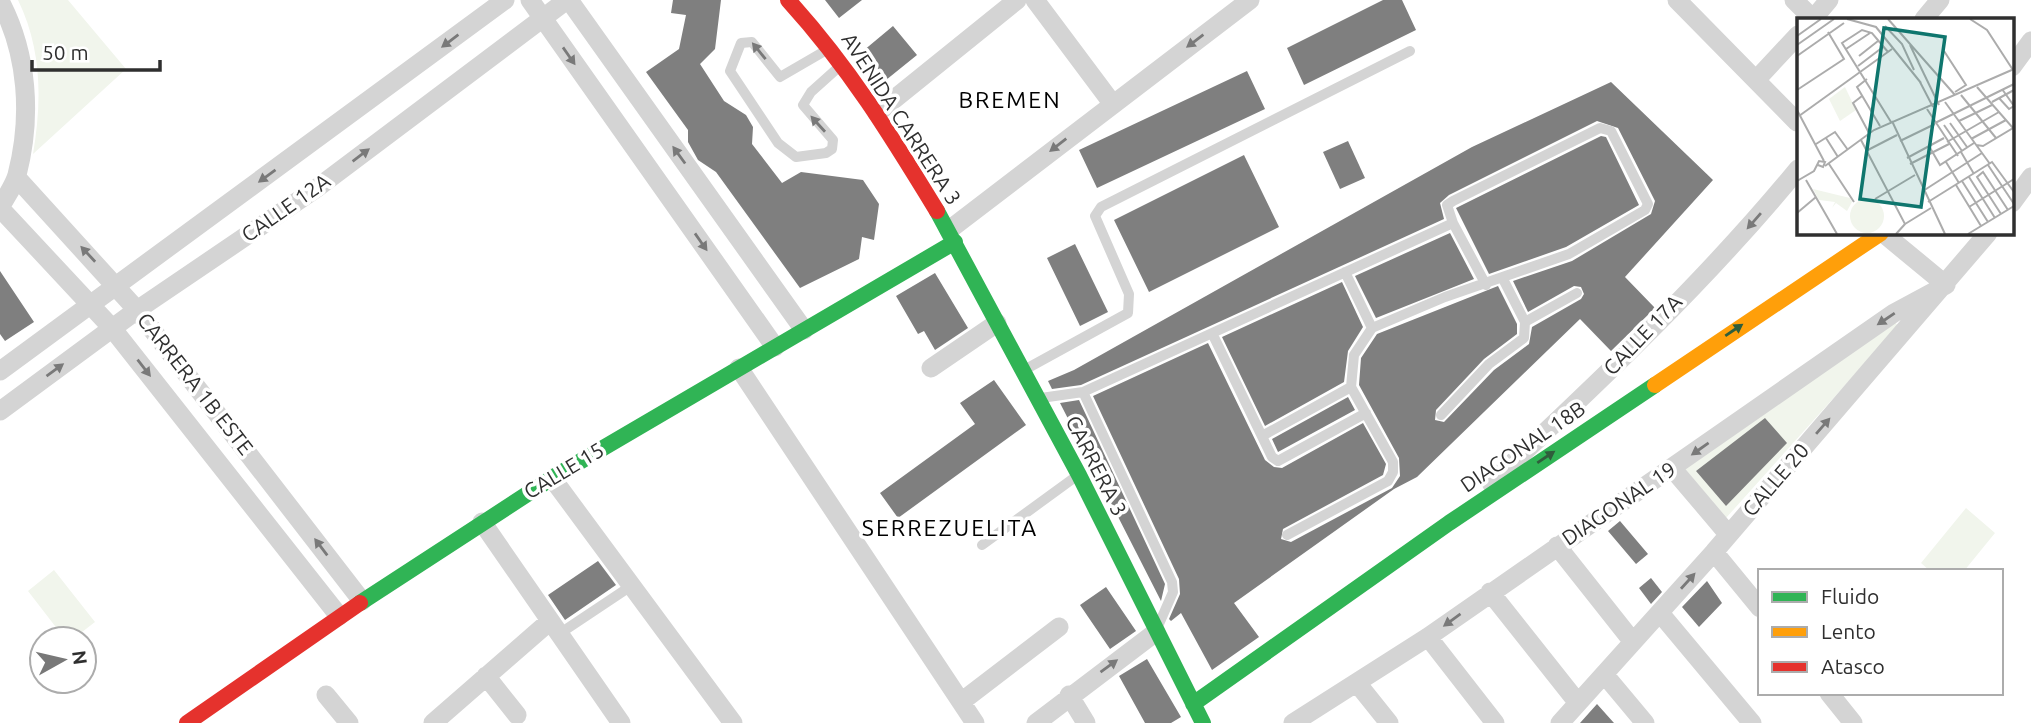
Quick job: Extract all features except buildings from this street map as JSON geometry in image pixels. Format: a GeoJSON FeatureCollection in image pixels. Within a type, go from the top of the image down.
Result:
{"type":"FeatureCollection","features":[{"type":"Feature","properties":{"kind":"street","name":"CALLE 12A"},"geometry":{"type":"LineString","coordinates":[[0,371],[505,0]]}},
{"type":"Feature","properties":{"kind":"street"},"geometry":{"type":"LineString","coordinates":[[530,0],[656,190],[775,347]]}},
{"type":"Feature","properties":{"kind":"street","name":"CALLE 12A"},"geometry":{"type":"LineString","coordinates":[[0,411],[137,310],[317,188],[568,0]]}},
{"type":"Feature","properties":{"kind":"street"},"geometry":{"type":"LineString","coordinates":[[568,0],[804,330]]}},
{"type":"Feature","properties":{"kind":"street","name":"AVENIDA CARRERA 3"},"geometry":{"type":"LineString","coordinates":[[788,0],[843,64],[877,113],[952,236]]}},
{"type":"Feature","properties":{"kind":"street"},"geometry":{"type":"LineString","coordinates":[[877,113],[1017,0]]}},
{"type":"Feature","properties":{"kind":"street"},"geometry":{"type":"LineString","coordinates":[[1035,0],[1112,103]]}},
{"type":"Feature","properties":{"kind":"street","name":"CALLE 15"},"geometry":{"type":"LineString","coordinates":[[192,722],[339,616],[482,522],[552,478],[632,436],[952,236],[1112,103],[1250,0]]}},
{"type":"Feature","properties":{"kind":"street"},"geometry":{"type":"LineString","coordinates":[[1677,0],[1797,122]]}},
{"type":"Feature","properties":{"kind":"street"},"geometry":{"type":"LineString","coordinates":[[1794,0],[1812,18]]}},
{"type":"Feature","properties":{"kind":"street"},"geometry":{"type":"LineString","coordinates":[[1814,18],[1829,0]]}},
{"type":"Feature","properties":{"kind":"street"},"geometry":{"type":"LineString","coordinates":[[1925,18],[1940,0]]}},
{"type":"Feature","properties":{"kind":"street"},"geometry":{"type":"LineString","coordinates":[[0,1],[18,46],[26,90],[24,136],[17,178],[0,208]]}},
{"type":"Feature","properties":{"kind":"street"},"geometry":{"type":"LineString","coordinates":[[1756,80],[1797,36]]}},
{"type":"Feature","properties":{"kind":"street"},"geometry":{"type":"LineString","coordinates":[[2014,63],[2031,41]]}},
{"type":"Feature","properties":{"kind":"street","name":"CALLE 17A"},"geometry":{"type":"LineString","coordinates":[[1449,523],[1620,360],[1744,232],[1797,170]]}},
{"type":"Feature","properties":{"kind":"street"},"geometry":{"type":"LineString","coordinates":[[2014,200],[2031,177]]}},
{"type":"Feature","properties":{"kind":"street","name":"CARRERA 1B ESTE"},"geometry":{"type":"LineString","coordinates":[[17,178],[137,310],[362,601]]}},
{"type":"Feature","properties":{"kind":"street","name":"CARRERA 1B ESTE"},"geometry":{"type":"LineString","coordinates":[[0,208],[113,328],[339,616]]}},
{"type":"Feature","properties":{"kind":"street","name":"DIAGONAL 18B"},"geometry":{"type":"LineString","coordinates":[[1193,704],[1449,523],[1881,234]]}},
{"type":"Feature","properties":{"kind":"street"},"geometry":{"type":"LineString","coordinates":[[1883,234],[1946,285]]}},
{"type":"Feature","properties":{"kind":"street","name":"CALLE 20"},"geometry":{"type":"LineString","coordinates":[[1560,723],[1714,552],[1987,234]]}},
{"type":"Feature","properties":{"kind":"street","name":"CARRERA 3"},"geometry":{"type":"LineString","coordinates":[[952,236],[1021,371],[1079,475],[1203,723]]}},
{"type":"Feature","properties":{"kind":"street","name":"DIAGONAL 19"},"geometry":{"type":"LineString","coordinates":[[1293,723],[1428,637],[1894,313],[1946,285]]}},
{"type":"Feature","properties":{"kind":"street"},"geometry":{"type":"LineString","coordinates":[[931,368],[997,323]]}},
{"type":"Feature","properties":{"kind":"street"},"geometry":{"type":"LineString","coordinates":[[739,368],[975,723]]}},
{"type":"Feature","properties":{"kind":"street"},"geometry":{"type":"LineString","coordinates":[[1672,468],[1728,534]]}},
{"type":"Feature","properties":{"kind":"street"},"geometry":{"type":"LineString","coordinates":[[552,478],[729,721]]}},
{"type":"Feature","properties":{"kind":"street"},"geometry":{"type":"LineString","coordinates":[[482,522],[621,723]]}},
{"type":"Feature","properties":{"kind":"street"},"geometry":{"type":"LineString","coordinates":[[1557,546],[1633,642]]}},
{"type":"Feature","properties":{"kind":"street"},"geometry":{"type":"LineString","coordinates":[[1714,552],[1758,606]]}},
{"type":"Feature","properties":{"kind":"street"},"geometry":{"type":"LineString","coordinates":[[1490,592],[1578,703]]}},
{"type":"Feature","properties":{"kind":"street"},"geometry":{"type":"LineString","coordinates":[[1660,612],[1752,723]]}},
{"type":"Feature","properties":{"kind":"street"},"geometry":{"type":"LineString","coordinates":[[433,723],[486,676],[554,627]]}},
{"type":"Feature","properties":{"kind":"street"},"geometry":{"type":"LineString","coordinates":[[961,702],[1059,627]]}},
{"type":"Feature","properties":{"kind":"street"},"geometry":{"type":"LineString","coordinates":[[1036,723],[1069,695],[1156,632]]}},
{"type":"Feature","properties":{"kind":"street"},"geometry":{"type":"LineString","coordinates":[[1428,637],[1495,723]]}},
{"type":"Feature","properties":{"kind":"street"},"geometry":{"type":"LineString","coordinates":[[1604,674],[1645,723]]}},
{"type":"Feature","properties":{"kind":"street"},"geometry":{"type":"LineString","coordinates":[[486,676],[517,715]]}},
{"type":"Feature","properties":{"kind":"street"},"geometry":{"type":"LineString","coordinates":[[1357,683],[1390,723]]}},
{"type":"Feature","properties":{"kind":"street"},"geometry":{"type":"LineString","coordinates":[[326,695],[341,721]]}},
{"type":"Feature","properties":{"kind":"street"},"geometry":{"type":"LineString","coordinates":[[1069,695],[1086,723]]}},
{"type":"Feature","properties":{"kind":"street"},"geometry":{"type":"LineString","coordinates":[[1831,695],[1853,723]]}},
{"type":"Feature","properties":{"kind":"lane"},"geometry":{"type":"LineString","coordinates":[[831,47],[784,76],[776,74],[752,42],[741,43],[732,61],[730,71],[735,82],[786,152],[796,157],[826,153],[832,149],[833,140],[803,105],[811,92],[843,64]]}},
{"type":"Feature","properties":{"kind":"lane"},"geometry":{"type":"LineString","coordinates":[[1021,371],[1128,313],[1129,294],[1095,216],[1101,207],[1410,51]]}},
{"type":"Feature","properties":{"kind":"lane"},"geometry":{"type":"LineString","coordinates":[[1287,535],[1388,481],[1393,472],[1393,463],[1351,387],[1354,355],[1373,328],[1445,297],[1486,285],[1569,254],[1645,210],[1645,196],[1611,131],[1600,128],[1447,205],[1447,211],[1486,285]]}},
{"type":"Feature","properties":{"kind":"lane"},"geometry":{"type":"LineString","coordinates":[[1037,398],[1083,392],[1453,223]]}},
{"type":"Feature","properties":{"kind":"lane"},"geometry":{"type":"LineString","coordinates":[[1345,272],[1373,328]]}},
{"type":"Feature","properties":{"kind":"lane"},"geometry":{"type":"LineString","coordinates":[[1441,415],[1489,364],[1524,338],[1525,322],[1503,279]]}},
{"type":"Feature","properties":{"kind":"lane"},"geometry":{"type":"LineString","coordinates":[[1525,322],[1577,293]]}},
{"type":"Feature","properties":{"kind":"lane"},"geometry":{"type":"LineString","coordinates":[[1212,333],[1272,457],[1284,460],[1366,413]]}},
{"type":"Feature","properties":{"kind":"lane"},"geometry":{"type":"LineString","coordinates":[[1262,436],[1351,387]]}},
{"type":"Feature","properties":{"kind":"lane"},"geometry":{"type":"LineString","coordinates":[[1083,392],[1172,582],[1173,592],[1156,632]]}},
{"type":"Feature","properties":{"kind":"lane"},"geometry":{"type":"LineString","coordinates":[[982,545],[1079,475]]}},
{"type":"Feature","properties":{"kind":"lane"},"geometry":{"type":"LineString","coordinates":[[554,627],[631,586]]}},
{"type":"Feature","properties":{"kind":"shaded area"},"geometry":{"type":"Polygon","coordinates":[[[18,0],[68,0],[126,69],[33,154],[38,114],[38,76],[32,37],[18,0]]]}},
{"type":"Feature","properties":{"kind":"shaded area"},"geometry":{"type":"Polygon","coordinates":[[[1895,322],[1898,326],[1726,518],[1685,469],[1895,322]]]}},
{"type":"Feature","properties":{"kind":"shaded area"},"geometry":{"type":"Polygon","coordinates":[[[1966,508],[1995,533],[1966,569],[1928,569],[1921,563],[1966,508]]]}},
{"type":"Feature","properties":{"kind":"shaded area"},"geometry":{"type":"Polygon","coordinates":[[[54,570],[95,622],[91,625],[54,625],[28,591],[54,570]]]}},
{"type":"Feature","properties":{"kind":"traffic: fast"},"geometry":{"type":"LineString","coordinates":[[937,211],[1079,475],[1203,723]]}},
{"type":"Feature","properties":{"kind":"traffic: fast"},"geometry":{"type":"LineString","coordinates":[[360,603],[552,478],[955,242]]}},
{"type":"Feature","properties":{"kind":"traffic: fast"},"geometry":{"type":"LineString","coordinates":[[1193,704],[1449,523],[1655,385]]}},
{"type":"Feature","properties":{"kind":"traffic: slow"},"geometry":{"type":"LineString","coordinates":[[1655,385],[1880,234]]}},
{"type":"Feature","properties":{"kind":"traffic: jam"},"geometry":{"type":"LineString","coordinates":[[788,0],[850,76],[937,211]]}},
{"type":"Feature","properties":{"kind":"traffic: jam"},"geometry":{"type":"LineString","coordinates":[[187,723],[360,603]]}},
{"type":"Feature","properties":{"kind":"district","name":"BREMEN"},"geometry":{"type":"Point","coordinates":[1010,100]}},
{"type":"Feature","properties":{"kind":"district","name":"SERREZUELITA"},"geometry":{"type":"Point","coordinates":[950,528]}}]}
